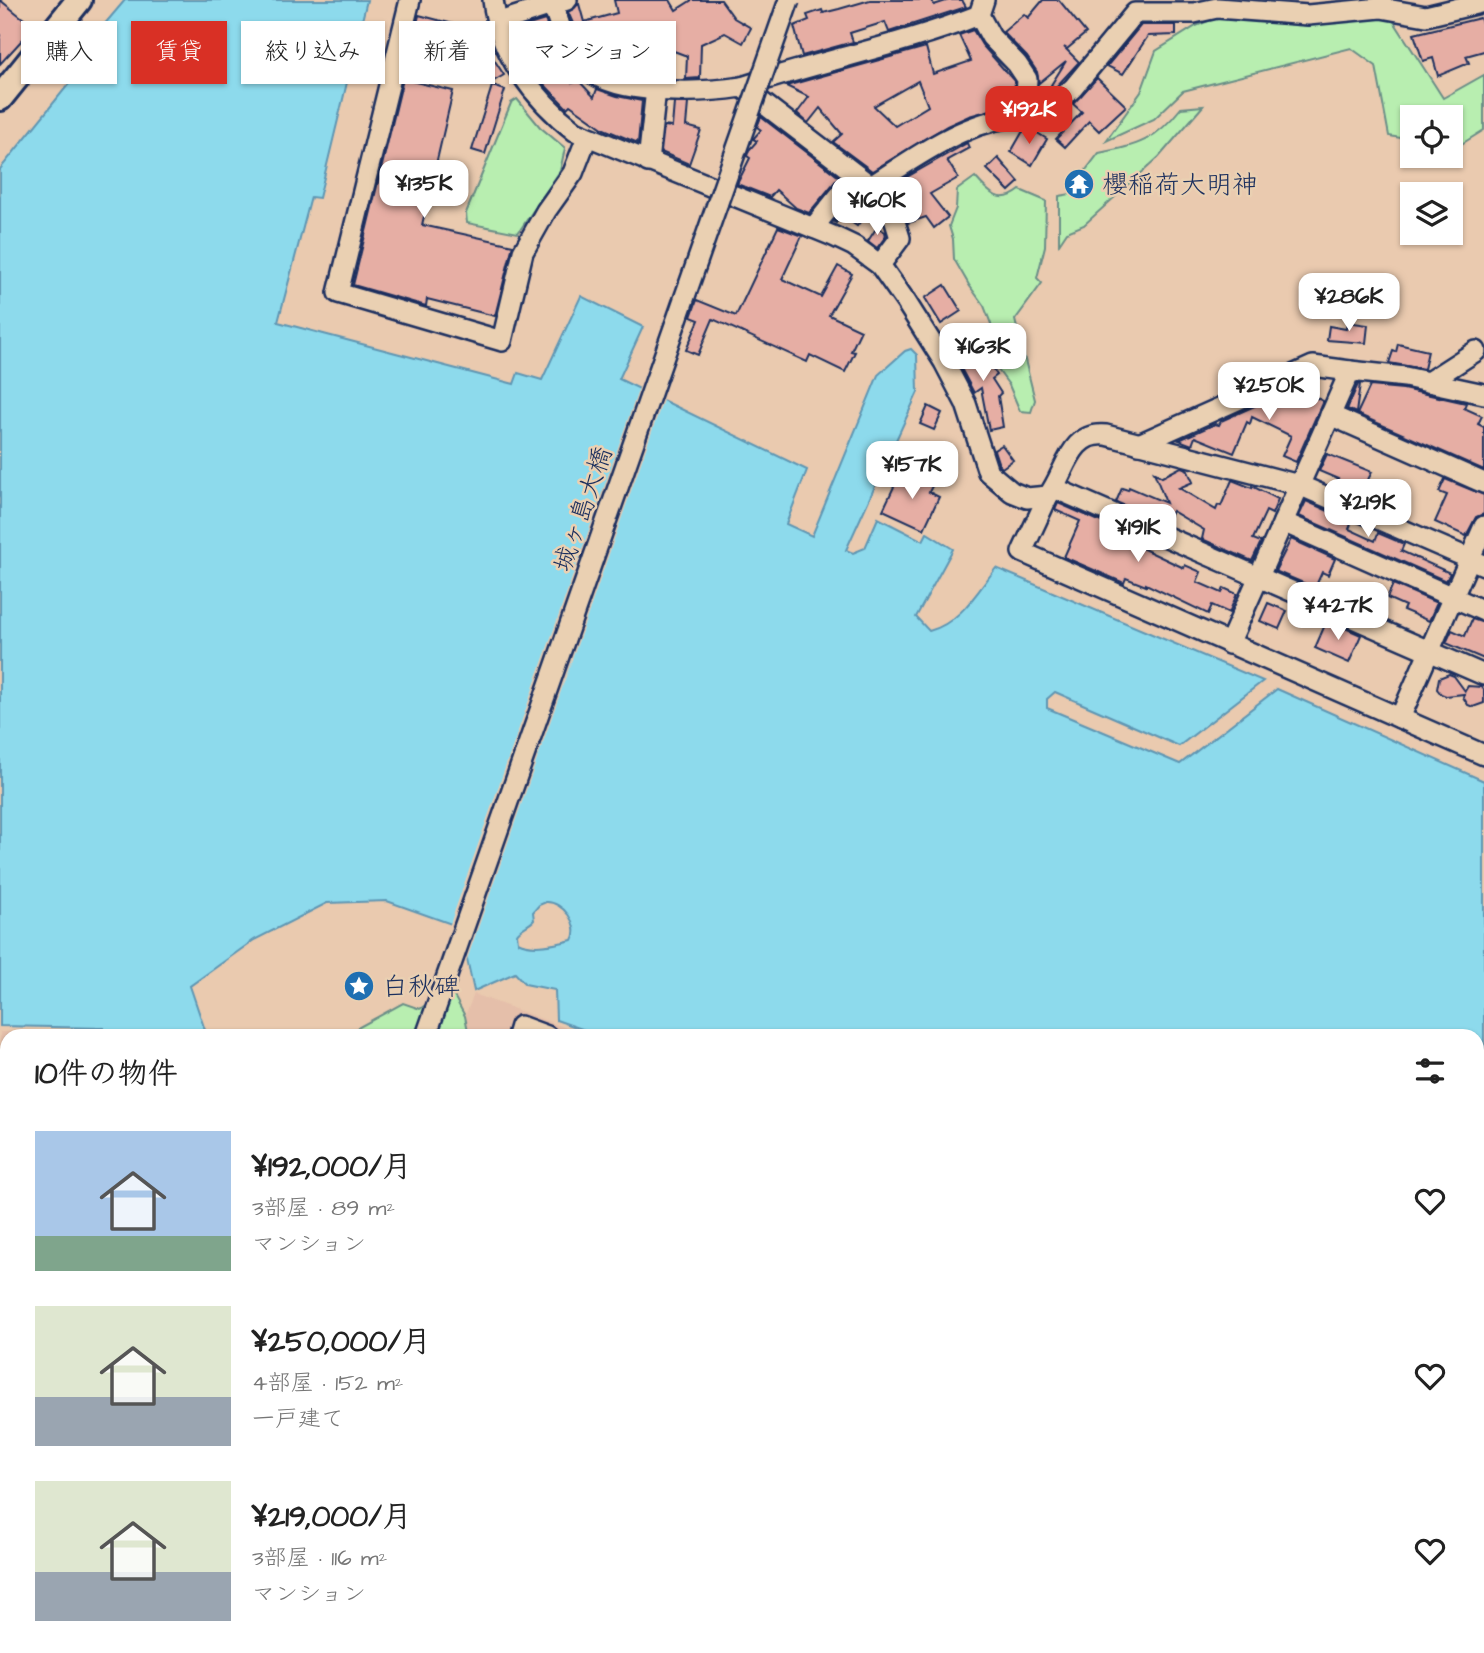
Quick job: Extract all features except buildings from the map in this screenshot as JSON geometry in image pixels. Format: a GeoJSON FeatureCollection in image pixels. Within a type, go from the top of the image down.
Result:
{"type":"FeatureCollection","features":[{"type":"Feature","properties":{"kind":"main road"},"geometry":{"type":"LineString","coordinates":[[2,90],[79,0]]}},
{"type":"Feature","properties":{"kind":"street"},"geometry":{"type":"LineString","coordinates":[[410,0],[338,293],[502,341],[523,252],[546,211],[573,173],[587,137]]}},
{"type":"Feature","properties":{"kind":"street"},"geometry":{"type":"LineString","coordinates":[[493,0],[496,23],[505,48],[556,117],[587,137],[854,246],[880,265],[944,362],[966,404],[988,472],[1012,492],[1027,498],[1051,492],[1259,576],[1484,675]]}},
{"type":"Feature","properties":{"kind":"street","name":"城ヶ島大橋"},"geometry":{"type":"LineString","coordinates":[[428,1029],[789,0]]}},
{"type":"Feature","properties":{"kind":"street"},"geometry":{"type":"LineString","coordinates":[[813,228],[864,180],[968,130],[1007,116],[1041,116],[1073,88],[1135,13],[1194,13],[1217,8],[1381,8],[1426,16],[1484,2]]}},
{"type":"Feature","properties":{"kind":"street"},"geometry":{"type":"LineString","coordinates":[[496,23],[548,3],[571,50],[586,68],[611,83],[656,89],[721,90],[742,87],[800,68],[946,28],[982,7],[991,37],[1017,64],[1027,79],[1025,115]]}},
{"type":"Feature","properties":{"kind":"street"},"geometry":{"type":"LineString","coordinates":[[742,87],[884,198],[892,212],[900,238],[880,265]]}},
{"type":"Feature","properties":{"kind":"street"},"geometry":{"type":"LineString","coordinates":[[648,162],[656,89]]}},
{"type":"Feature","properties":{"kind":"street"},"geometry":{"type":"LineString","coordinates":[[1428,382],[1476,351]]}},
{"type":"Feature","properties":{"kind":"street"},"geometry":{"type":"LineString","coordinates":[[1139,444],[1313,366],[1405,377],[1484,394]]}},
{"type":"Feature","properties":{"kind":"street"},"geometry":{"type":"LineString","coordinates":[[1229,644],[1350,371]]}},
{"type":"Feature","properties":{"kind":"street"},"geometry":{"type":"LineString","coordinates":[[1330,415],[1484,483]]}},
{"type":"Feature","properties":{"kind":"street"},"geometry":{"type":"LineString","coordinates":[[1477,562],[1299,485],[1106,435],[1087,436],[1074,447],[1022,552],[1484,755]]}},
{"type":"Feature","properties":{"kind":"street"},"geometry":{"type":"LineString","coordinates":[[1283,522],[1484,611]]}},
{"type":"Feature","properties":{"kind":"street"},"geometry":{"type":"LineString","coordinates":[[1400,718],[1452,597],[1477,562],[1484,526]]}},
{"type":"Feature","properties":{"kind":"shaded area"},"geometry":{"type":"Polygon","coordinates":[[[474,994],[569,1029],[468,1029],[465,1016],[474,994]]]}},
{"type":"Feature","properties":{"kind":"green space"},"geometry":{"type":"Polygon","coordinates":[[[1237,9],[1391,17],[1443,98],[1484,75],[1484,130],[1463,143],[1463,105],[1400,105],[1400,138],[1389,136],[1376,66],[1351,48],[1183,91],[1154,119],[1106,141],[1141,92],[1156,51],[1196,26],[1237,9]]]}},
{"type":"Feature","properties":{"kind":"green space"},"geometry":{"type":"Polygon","coordinates":[[[517,99],[540,127],[565,148],[560,171],[518,233],[467,223],[466,213],[511,103],[517,99]]]}},
{"type":"Feature","properties":{"kind":"green space"},"geometry":{"type":"Polygon","coordinates":[[[1203,106],[1159,157],[1084,225],[1067,232],[1059,244],[1059,196],[1082,192],[1086,170],[1099,153],[1145,140],[1163,128],[1181,108],[1203,106]]]}},
{"type":"Feature","properties":{"kind":"green space"},"geometry":{"type":"Polygon","coordinates":[[[975,177],[995,196],[1006,197],[1020,190],[1046,201],[1045,246],[1037,278],[1042,283],[1015,320],[1035,400],[1031,412],[1020,411],[1009,385],[995,366],[991,324],[984,306],[954,259],[949,226],[956,208],[957,190],[975,177]]]}},
{"type":"Feature","properties":{"kind":"green space"},"geometry":{"type":"Polygon","coordinates":[[[449,987],[465,1016],[468,1029],[356,1029],[403,1003],[420,1009],[449,987]]]}},
{"type":"Feature","properties":{"kind":"water"},"geometry":{"type":"Polygon","coordinates":[[[125,0],[367,0],[362,21],[241,21],[241,84],[347,84],[319,198],[311,197],[278,322],[514,384],[518,373],[542,380],[581,296],[643,327],[619,379],[807,470],[786,524],[812,536],[878,375],[905,351],[911,349],[917,355],[918,392],[846,550],[853,553],[865,548],[878,518],[923,541],[927,533],[953,549],[916,617],[929,631],[959,614],[996,568],[1263,681],[1179,746],[1055,692],[1047,699],[1047,708],[1180,764],[1277,689],[1484,781],[1484,1029],[582,1029],[556,1020],[555,990],[525,984],[515,973],[474,991],[460,927],[387,901],[327,903],[254,940],[190,986],[205,1029],[0,1026],[0,169],[69,84],[117,84],[117,21],[107,21],[125,0]],[[552,903],[539,905],[533,912],[534,920],[517,934],[518,942],[537,946],[572,940],[574,928],[564,910],[552,903]]]}},
{"type":"Feature","properties":{"kind":"pier"},"geometry":{"type":"Polygon","coordinates":[[[640,385],[664,397],[465,965],[457,930],[449,927],[640,385]]]}},
{"type":"Feature","properties":{"kind":"place","name":"櫻稲荷大明神"},"geometry":{"type":"Point","coordinates":[1079,184]}},
{"type":"Feature","properties":{"kind":"place","name":"白秋碑"},"geometry":{"type":"Point","coordinates":[359,986]}}]}
